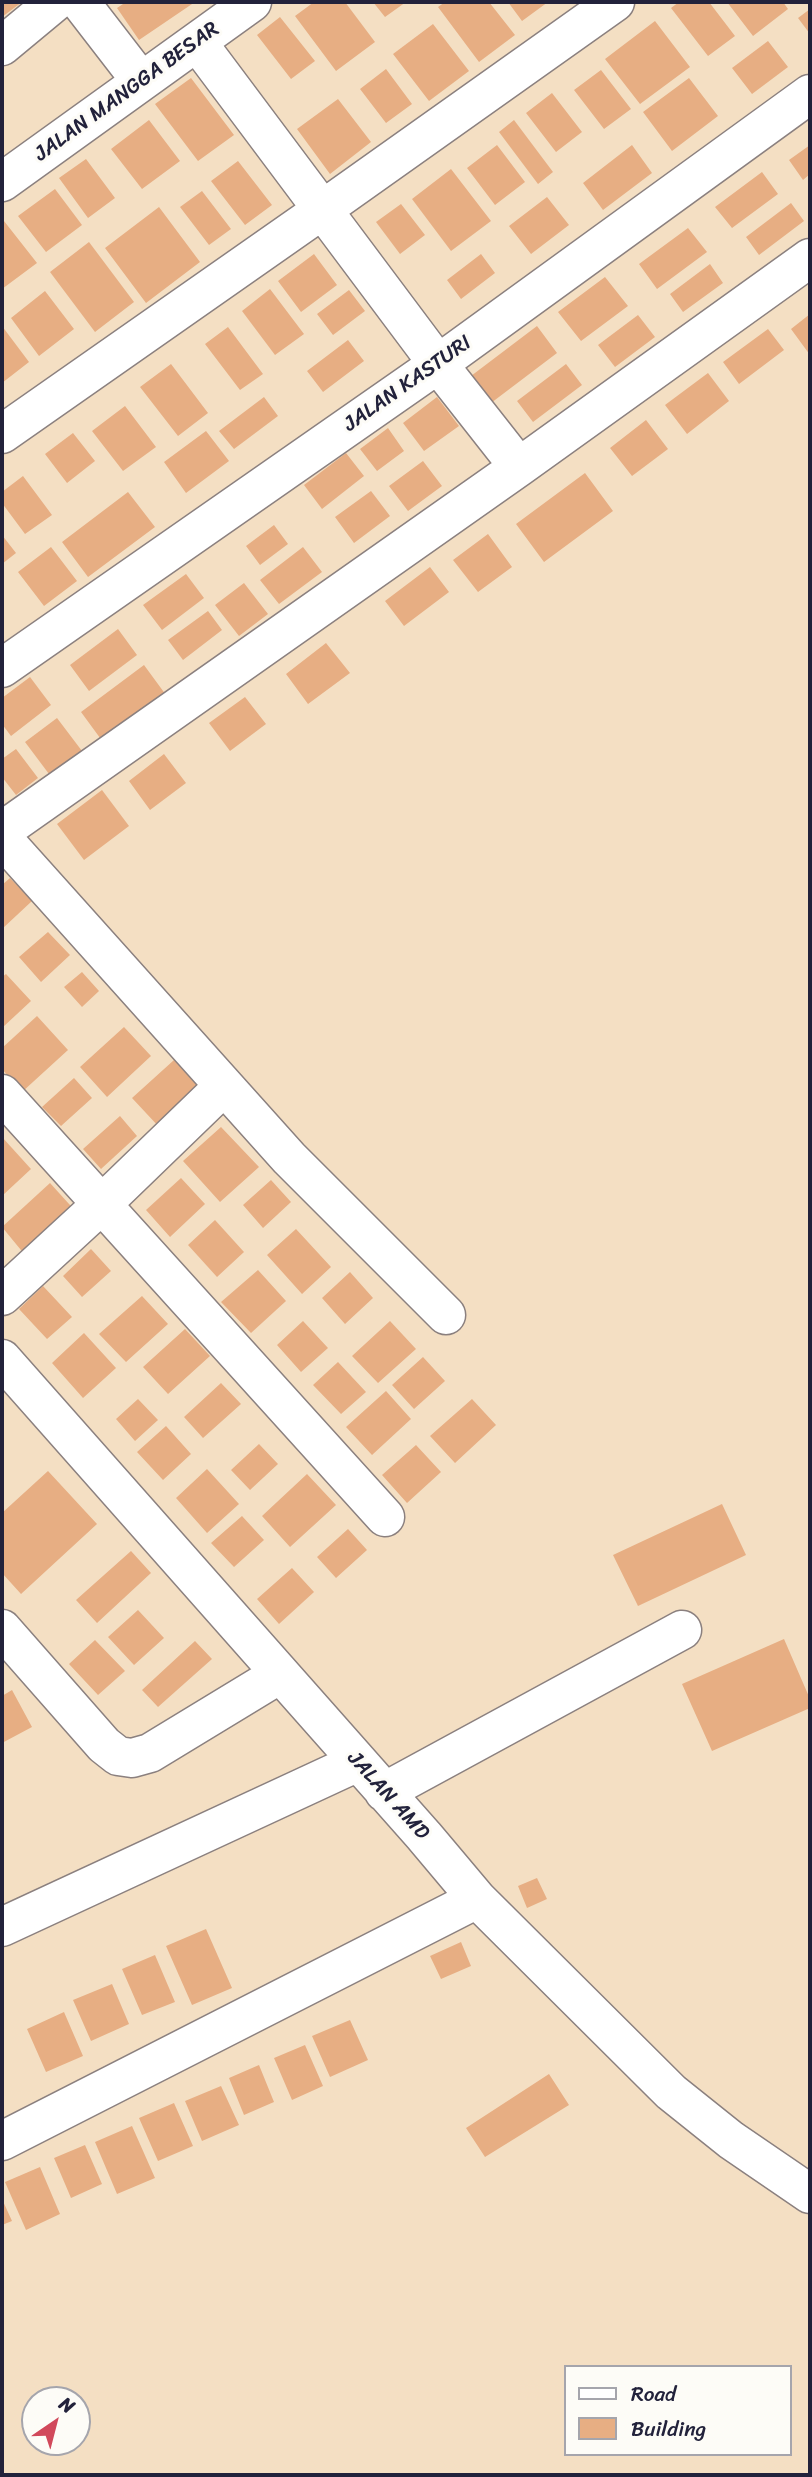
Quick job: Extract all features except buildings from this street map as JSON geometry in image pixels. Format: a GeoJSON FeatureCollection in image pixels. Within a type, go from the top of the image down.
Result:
{"type":"FeatureCollection","features":[{"type":"Feature","properties":{"kind":"street"},"geometry":{"type":"LineString","coordinates":[[2,46],[55,2]]}},
{"type":"Feature","properties":{"kind":"street"},"geometry":{"type":"LineString","coordinates":[[80,2],[141,81]]}},
{"type":"Feature","properties":{"kind":"street","name":"JALAN MANGGA BESAR"},"geometry":{"type":"LineString","coordinates":[[2,182],[251,2]]}},
{"type":"Feature","properties":{"kind":"street"},"geometry":{"type":"LineString","coordinates":[[2,434],[615,2]]}},
{"type":"Feature","properties":{"kind":"street"},"geometry":{"type":"LineString","coordinates":[[197,42],[438,364],[519,467]]}},
{"type":"Feature","properties":{"kind":"street","name":"JALAN KASTURI"},"geometry":{"type":"LineString","coordinates":[[2,668],[438,364],[810,94]]}},
{"type":"Feature","properties":{"kind":"street"},"geometry":{"type":"LineString","coordinates":[[2,831],[519,467],[810,258]]}},
{"type":"Feature","properties":{"kind":"street"},"geometry":{"type":"LineString","coordinates":[[2,838],[289,1158],[446,1315]]}},
{"type":"Feature","properties":{"kind":"street"},"geometry":{"type":"LineString","coordinates":[[2,1296],[223,1087]]}},
{"type":"Feature","properties":{"kind":"street"},"geometry":{"type":"LineString","coordinates":[[2,1094],[385,1517]]}},
{"type":"Feature","properties":{"kind":"street","name":"JALAN AMD"},"geometry":{"type":"LineString","coordinates":[[2,1359],[477,1899],[671,2092],[731,2140],[810,2194]]}},
{"type":"Feature","properties":{"kind":"street"},"geometry":{"type":"LineString","coordinates":[[2,1629],[104,1745],[118,1756],[132,1758],[150,1753],[280,1674]]}},
{"type":"Feature","properties":{"kind":"street"},"geometry":{"type":"LineString","coordinates":[[384,1792],[682,1630]]}},
{"type":"Feature","properties":{"kind":"street"},"geometry":{"type":"LineString","coordinates":[[2,1927],[358,1762]]}},
{"type":"Feature","properties":{"kind":"street"},"geometry":{"type":"LineString","coordinates":[[2,2141],[477,1899]]}}]}
